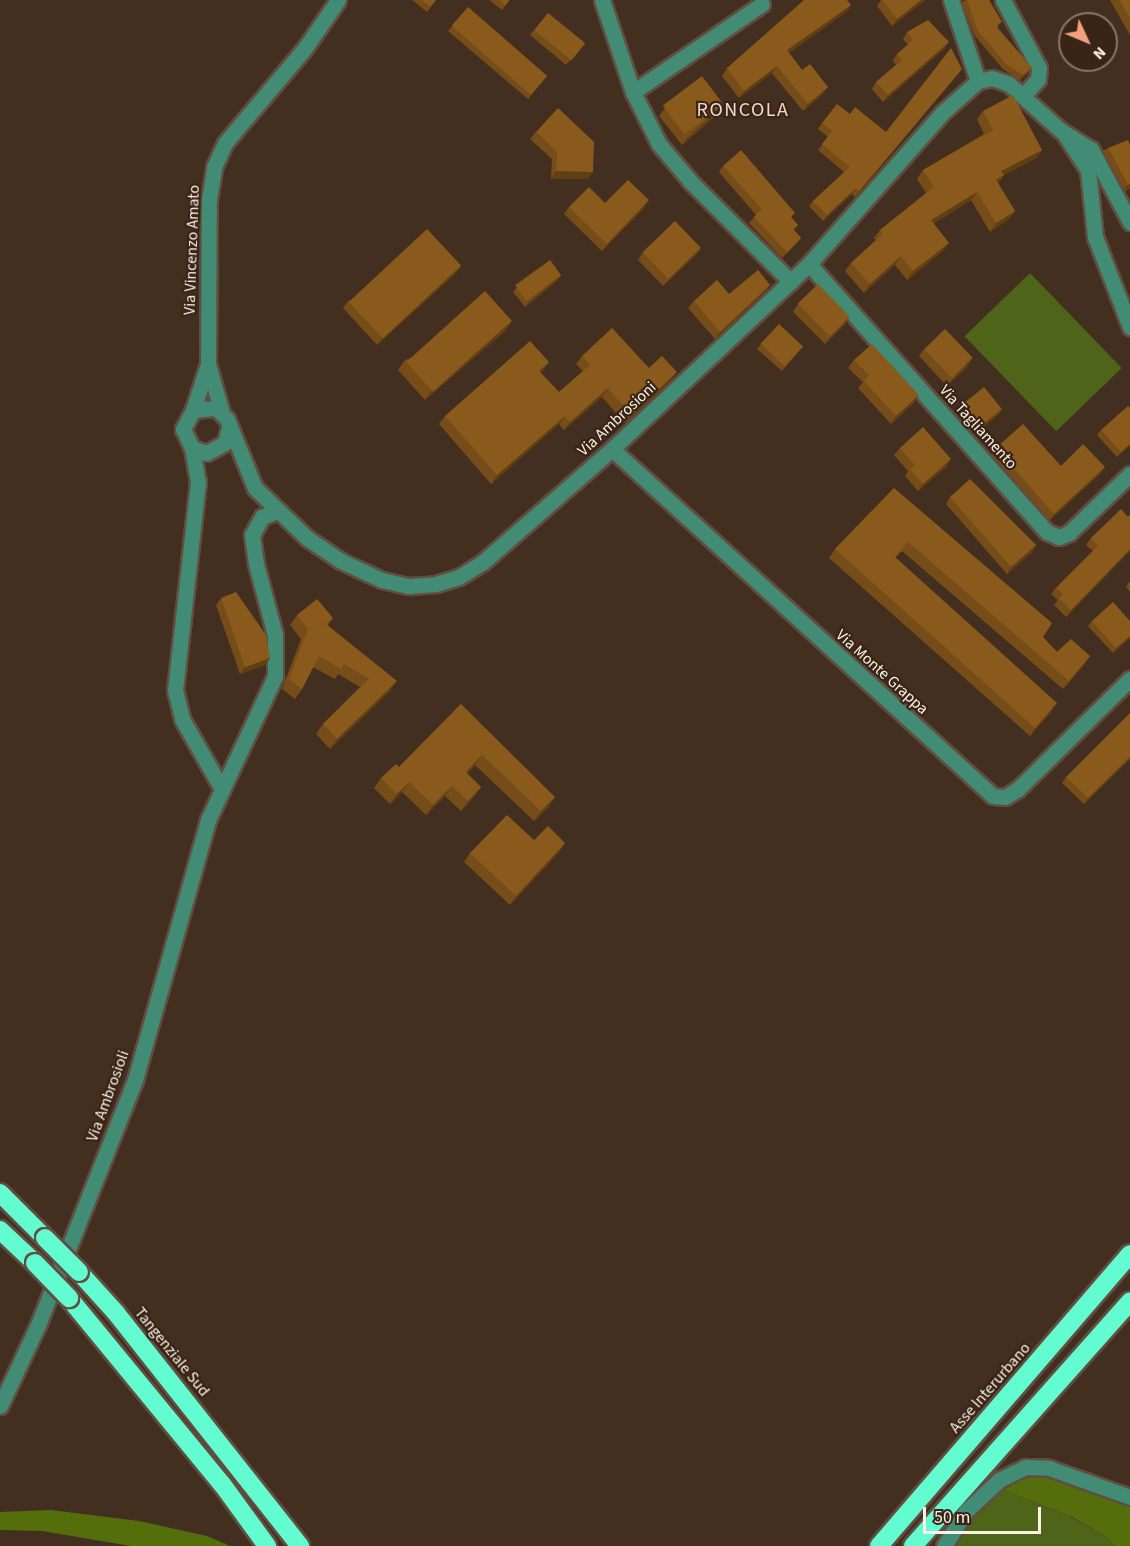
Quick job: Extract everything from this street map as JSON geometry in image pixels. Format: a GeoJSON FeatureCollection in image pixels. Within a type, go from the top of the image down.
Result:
{"type":"FeatureCollection","features":[{"type":"Feature","properties":{"kind":"highway","name":"Tangenziale Sud"},"geometry":{"type":"LineString","coordinates":[[0,1193],[79,1272],[124,1322],[300,1546]]}},
{"type":"Feature","properties":{"kind":"highway"},"geometry":{"type":"LineString","coordinates":[[0,1230],[69,1298],[222,1484],[267,1546]]}},
{"type":"Feature","properties":{"kind":"highway","name":"Asse Interurbano"},"geometry":{"type":"LineString","coordinates":[[879,1546],[1130,1254]]}},
{"type":"Feature","properties":{"kind":"highway"},"geometry":{"type":"LineString","coordinates":[[913,1546],[1130,1302]]}},
{"type":"Feature","properties":{"kind":"street","name":"Via Vincenzo Amato"},"geometry":{"type":"LineString","coordinates":[[222,413],[208,364],[209,200],[214,167],[225,143],[305,48],[338,0]]}},
{"type":"Feature","properties":{"kind":"street"},"geometry":{"type":"LineString","coordinates":[[602,0],[633,92],[671,159],[791,282]]}},
{"type":"Feature","properties":{"kind":"street"},"geometry":{"type":"LineString","coordinates":[[951,0],[978,81],[1001,80],[1023,96],[1060,130],[1088,170],[1095,237],[1130,327]]}},
{"type":"Feature","properties":{"kind":"street"},"geometry":{"type":"LineString","coordinates":[[1003,0],[1039,68],[1038,79],[1023,96]]}},
{"type":"Feature","properties":{"kind":"street"},"geometry":{"type":"LineString","coordinates":[[633,92],[762,4]]}},
{"type":"Feature","properties":{"kind":"street","name":"Via Ambrosioni"},"geometry":{"type":"LineString","coordinates":[[229,427],[255,488],[277,511],[315,544],[359,571],[397,584],[436,584],[459,577],[483,562],[612,449],[810,264],[942,112],[978,81]]}},
{"type":"Feature","properties":{"kind":"street"},"geometry":{"type":"LineString","coordinates":[[1060,130],[1080,140],[1096,154],[1130,222]]}},
{"type":"Feature","properties":{"kind":"street","name":"Via Tagliamento"},"geometry":{"type":"LineString","coordinates":[[810,264],[1047,532],[1059,537],[1069,533],[1130,474]]}},
{"type":"Feature","properties":{"kind":"street","name":"Via Vincenzo Amato"},"geometry":{"type":"LineString","coordinates":[[193,410],[208,364]]}},
{"type":"Feature","properties":{"kind":"street"},"geometry":{"type":"LineString","coordinates":[[198,482],[229,427],[222,413],[208,406],[193,410],[183,429],[192,448],[198,482],[175,690],[182,719],[222,789]]}},
{"type":"Feature","properties":{"kind":"street"},"geometry":{"type":"LineString","coordinates":[[192,448],[242,455]]}},
{"type":"Feature","properties":{"kind":"street","name":"Via Monte Grappa"},"geometry":{"type":"LineString","coordinates":[[612,449],[993,796],[1014,793],[1130,679]]}},
{"type":"Feature","properties":{"kind":"street","name":"Via Ambrosioli"},"geometry":{"type":"LineString","coordinates":[[0,1406],[38,1325],[133,1086],[205,828],[275,676],[275,635],[256,564],[252,536],[262,517],[277,511]]}},
{"type":"Feature","properties":{"kind":"street"},"geometry":{"type":"LineString","coordinates":[[944,1546],[966,1511],[999,1480],[1026,1467],[1050,1468],[1130,1497]]}},
{"type":"Feature","properties":{"kind":"green space"},"geometry":{"type":"Polygon","coordinates":[[[1030,273],[1122,368],[1056,431],[965,336],[1030,273]]]}},
{"type":"Feature","properties":{"kind":"green space"},"geometry":{"type":"Polygon","coordinates":[[[1040,1472],[1130,1507],[1130,1546],[1114,1546],[1108,1538],[1072,1517],[996,1487],[1019,1476],[1040,1472]]]}},
{"type":"Feature","properties":{"kind":"green space"},"geometry":{"type":"Polygon","coordinates":[[[996,1487],[1069,1516],[1108,1538],[1114,1546],[949,1546],[996,1487]]]}},
{"type":"Feature","properties":{"kind":"green space"},"geometry":{"type":"Polygon","coordinates":[[[51,1510],[139,1521],[207,1536],[230,1546],[131,1546],[42,1531],[0,1530],[0,1512],[51,1510]]]}},
{"type":"Feature","properties":{"kind":"building"},"geometry":{"type":"Polygon","coordinates":[[[422,0],[436,0],[430,7],[422,0]]]}},
{"type":"Feature","properties":{"kind":"building"},"geometry":{"type":"Polygon","coordinates":[[[499,0],[509,0],[505,5],[499,0]]]}},
{"type":"Feature","properties":{"kind":"building"},"geometry":{"type":"Polygon","coordinates":[[[804,0],[847,0],[851,5],[787,50],[802,70],[810,64],[828,87],[808,104],[777,66],[744,91],[727,68],[804,0]]]}},
{"type":"Feature","properties":{"kind":"building"},"geometry":{"type":"Polygon","coordinates":[[[882,0],[921,0],[897,19],[882,0]]]}},
{"type":"Feature","properties":{"kind":"building"},"geometry":{"type":"Polygon","coordinates":[[[967,0],[989,0],[1002,22],[996,26],[1032,68],[1023,75],[1006,64],[978,31],[967,0]]]}},
{"type":"Feature","properties":{"kind":"building"},"geometry":{"type":"Polygon","coordinates":[[[1120,0],[1130,0],[1130,19],[1120,0]]]}},
{"type":"Feature","properties":{"kind":"building"},"geometry":{"type":"Polygon","coordinates":[[[468,7],[547,76],[531,95],[452,26],[468,7]]]}},
{"type":"Feature","properties":{"kind":"building"},"geometry":{"type":"Polygon","coordinates":[[[548,13],[585,43],[571,60],[534,30],[548,13]]]}},
{"type":"Feature","properties":{"kind":"building"},"geometry":{"type":"Polygon","coordinates":[[[928,20],[949,42],[888,95],[876,82],[902,60],[897,54],[913,40],[907,32],[928,20]]]}},
{"type":"Feature","properties":{"kind":"building"},"geometry":{"type":"Polygon","coordinates":[[[951,48],[962,69],[859,191],[856,188],[827,215],[813,201],[850,167],[822,144],[832,131],[822,123],[837,104],[850,114],[855,107],[886,132],[951,48]]]}},
{"type":"Feature","properties":{"kind":"building"},"geometry":{"type":"Polygon","coordinates":[[[702,76],[724,105],[685,134],[663,105],[702,76]]]}},
{"type":"Feature","properties":{"kind":"building"},"geometry":{"type":"Polygon","coordinates":[[[1013,95],[1042,150],[1001,171],[1004,175],[996,180],[1015,211],[996,223],[977,192],[931,220],[949,243],[913,271],[901,256],[870,284],[851,263],[883,234],[880,230],[934,187],[923,170],[993,130],[983,111],[1013,95]]]}},
{"type":"Feature","properties":{"kind":"building"},"geometry":{"type":"Polygon","coordinates":[[[558,108],[594,142],[593,172],[556,171],[557,152],[536,132],[558,108]]]}},
{"type":"Feature","properties":{"kind":"building"},"geometry":{"type":"Polygon","coordinates":[[[1128,140],[1130,184],[1128,185],[1108,148],[1128,140]]]}},
{"type":"Feature","properties":{"kind":"building"},"geometry":{"type":"Polygon","coordinates":[[[741,150],[795,213],[791,217],[798,225],[793,229],[801,238],[787,252],[754,217],[762,209],[723,166],[741,150]]]}},
{"type":"Feature","properties":{"kind":"building"},"geometry":{"type":"Polygon","coordinates":[[[628,180],[649,200],[607,244],[569,207],[589,187],[605,203],[628,180]]]}},
{"type":"Feature","properties":{"kind":"building"},"geometry":{"type":"Polygon","coordinates":[[[675,221],[701,248],[668,279],[643,252],[675,221]]]}},
{"type":"Feature","properties":{"kind":"building"},"geometry":{"type":"Polygon","coordinates":[[[427,229],[461,266],[383,339],[349,302],[427,229]]]}},
{"type":"Feature","properties":{"kind":"building"},"geometry":{"type":"Polygon","coordinates":[[[550,260],[561,275],[526,301],[515,285],[550,260]]]}},
{"type":"Feature","properties":{"kind":"building"},"geometry":{"type":"Polygon","coordinates":[[[758,270],[770,285],[720,332],[694,301],[717,280],[729,294],[758,270]]]}},
{"type":"Feature","properties":{"kind":"building"},"geometry":{"type":"Polygon","coordinates":[[[818,284],[850,317],[830,337],[798,303],[818,284]]]}},
{"type":"Feature","properties":{"kind":"building"},"geometry":{"type":"Polygon","coordinates":[[[485,291],[512,321],[433,392],[406,362],[485,291]]]}},
{"type":"Feature","properties":{"kind":"building"},"geometry":{"type":"Polygon","coordinates":[[[779,324],[803,347],[785,366],[761,344],[779,324]]]}},
{"type":"Feature","properties":{"kind":"building"},"geometry":{"type":"Polygon","coordinates":[[[612,328],[649,368],[662,356],[677,372],[631,415],[608,388],[570,422],[565,416],[497,475],[445,416],[530,341],[549,362],[539,371],[559,392],[590,365],[582,356],[612,328]]]}},
{"type":"Feature","properties":{"kind":"building"},"geometry":{"type":"Polygon","coordinates":[[[945,329],[973,358],[952,378],[924,349],[945,329]]]}},
{"type":"Feature","properties":{"kind":"building"},"geometry":{"type":"Polygon","coordinates":[[[872,344],[919,395],[896,416],[864,381],[869,375],[854,360],[872,344]]]}},
{"type":"Feature","properties":{"kind":"building"},"geometry":{"type":"Polygon","coordinates":[[[984,387],[1002,409],[981,426],[963,404],[984,387]]]}},
{"type":"Feature","properties":{"kind":"building"},"geometry":{"type":"Polygon","coordinates":[[[1128,406],[1130,408],[1130,444],[1121,452],[1101,430],[1128,406]]]}},
{"type":"Feature","properties":{"kind":"building"},"geometry":{"type":"Polygon","coordinates":[[[1023,424],[1061,466],[1083,444],[1105,467],[1054,514],[996,448],[1023,424]]]}},
{"type":"Feature","properties":{"kind":"building"},"geometry":{"type":"Polygon","coordinates":[[[923,427],[951,459],[923,484],[910,469],[915,465],[900,448],[923,427]]]}},
{"type":"Feature","properties":{"kind":"building"},"geometry":{"type":"Polygon","coordinates":[[[970,479],[1036,545],[1011,567],[950,497],[970,479]]]}},
{"type":"Feature","properties":{"kind":"building"},"geometry":{"type":"Polygon","coordinates":[[[894,488],[1052,623],[1043,637],[1057,652],[1071,639],[1090,656],[1069,681],[908,542],[895,557],[1057,703],[1035,728],[835,549],[894,488]]]}},
{"type":"Feature","properties":{"kind":"building"},"geometry":{"type":"Polygon","coordinates":[[[1121,509],[1128,517],[1130,515],[1130,549],[1071,610],[1059,598],[1063,594],[1056,588],[1098,546],[1091,538],[1121,509]]]}},
{"type":"Feature","properties":{"kind":"building"},"geometry":{"type":"Polygon","coordinates":[[[236,592],[266,635],[270,658],[245,667],[221,598],[236,592]]]}},
{"type":"Feature","properties":{"kind":"building"},"geometry":{"type":"Polygon","coordinates":[[[317,599],[333,618],[326,624],[397,681],[337,739],[323,724],[369,679],[344,664],[341,669],[319,656],[302,689],[289,679],[308,629],[297,615],[317,599]]]}},
{"type":"Feature","properties":{"kind":"building"},"geometry":{"type":"Polygon","coordinates":[[[1113,602],[1130,621],[1130,636],[1116,648],[1092,621],[1113,602]]]}},
{"type":"Feature","properties":{"kind":"building"},"geometry":{"type":"Polygon","coordinates":[[[461,704],[555,797],[541,811],[482,755],[466,772],[481,787],[468,801],[452,786],[433,805],[409,782],[397,794],[381,778],[396,764],[399,767],[461,704]]]}},
{"type":"Feature","properties":{"kind":"building"},"geometry":{"type":"Polygon","coordinates":[[[1130,713],[1130,757],[1088,798],[1066,777],[1130,713]]]}},
{"type":"Feature","properties":{"kind":"building"},"geometry":{"type":"Polygon","coordinates":[[[507,815],[534,840],[548,826],[565,843],[516,896],[470,853],[507,815]]]}},
{"type":"Feature","properties":{"kind":"district","name":"RONCOLA"},"geometry":{"type":"Point","coordinates":[743,110]}}]}
